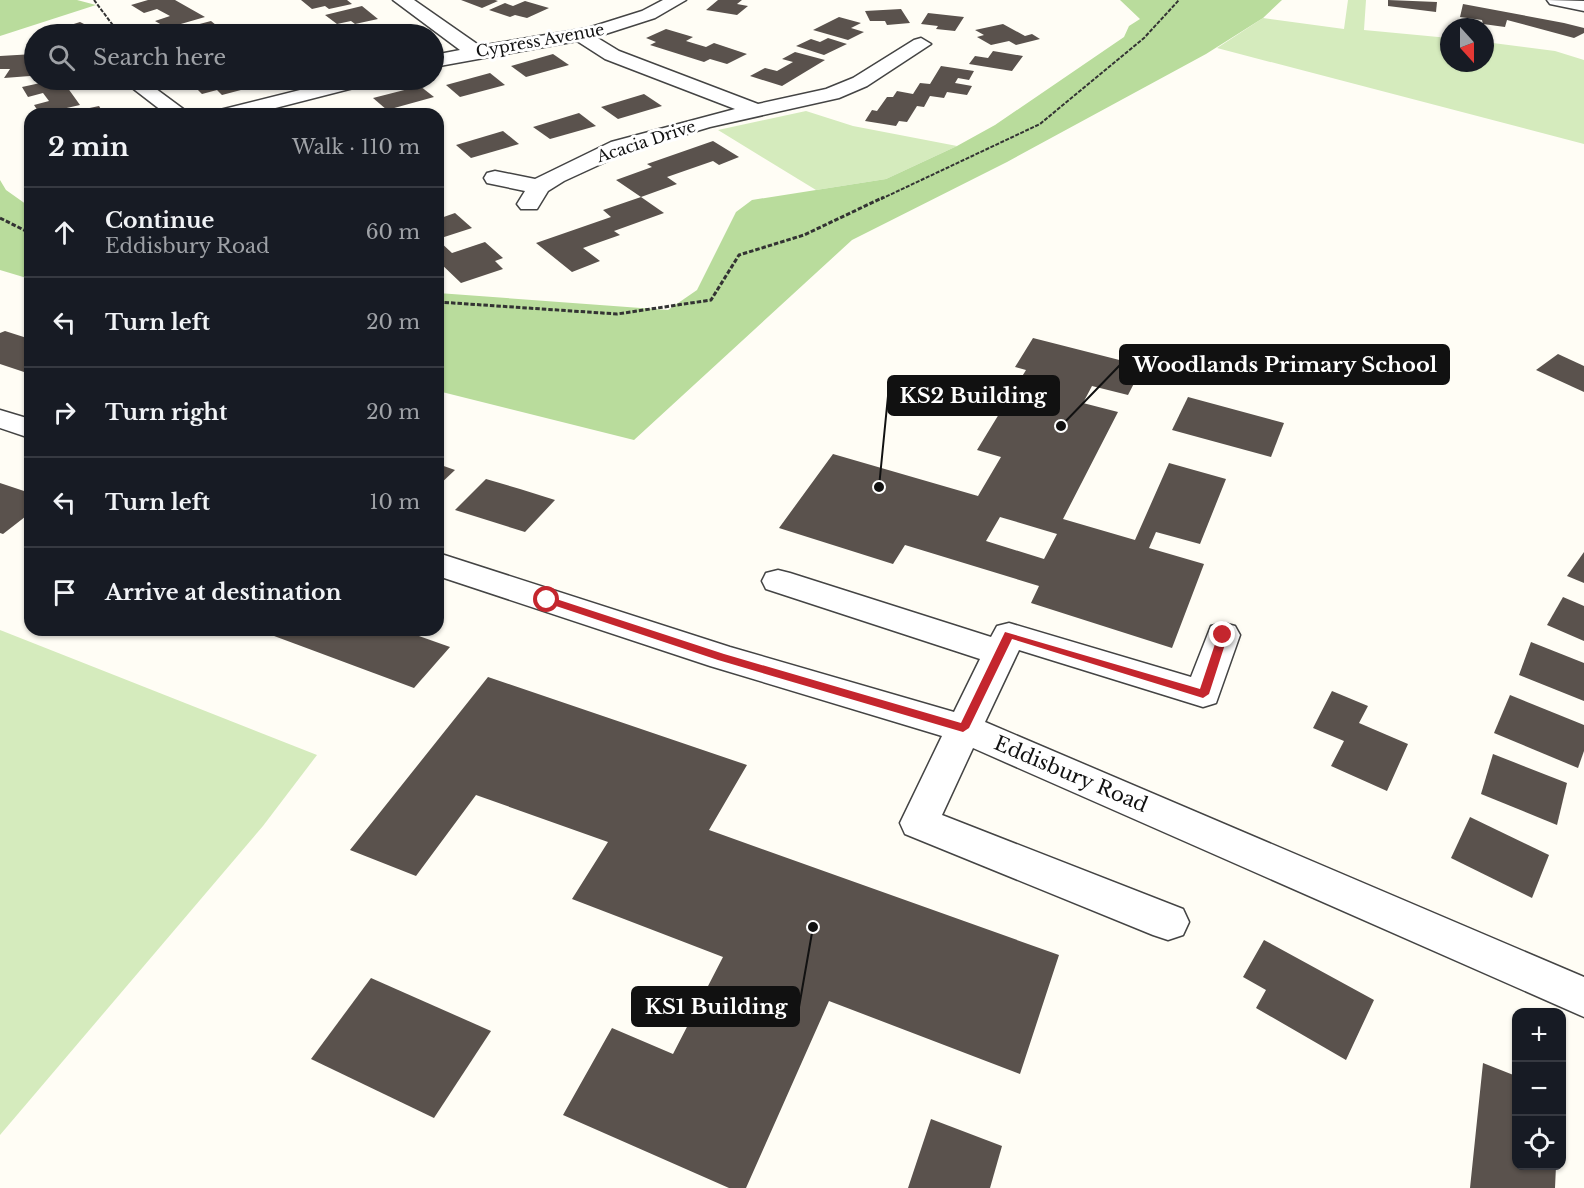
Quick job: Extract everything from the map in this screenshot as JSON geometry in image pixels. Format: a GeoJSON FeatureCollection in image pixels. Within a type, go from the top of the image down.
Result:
{"type":"FeatureCollection","features":[{"type":"Feature","properties":{"kind":"street"},"geometry":{"type":"LineString","coordinates":[[402,0],[436,24]]}},
{"type":"Feature","properties":{"kind":"street","name":"Cypress Avenue"},"geometry":{"type":"LineString","coordinates":[[444,58],[474,51],[581,36],[632,20],[677,0]]}},
{"type":"Feature","properties":{"kind":"street"},"geometry":{"type":"LineString","coordinates":[[1556,0],[1584,6]]}},
{"type":"Feature","properties":{"kind":"street"},"geometry":{"type":"LineString","coordinates":[[444,30],[474,51]]}},
{"type":"Feature","properties":{"kind":"street","name":"Acacia Drive"},"geometry":{"type":"LineString","coordinates":[[581,36],[612,55],[758,111]]}},
{"type":"Feature","properties":{"kind":"street","name":"Acacia Drive"},"geometry":{"type":"LineString","coordinates":[[495,178],[534,195],[556,176],[619,147],[705,122],[841,90],[930,46],[898,40]]}},
{"type":"Feature","properties":{"kind":"street"},"geometry":{"type":"LineString","coordinates":[[146,90],[172,108]]}},
{"type":"Feature","properties":{"kind":"street"},"geometry":{"type":"LineString","coordinates":[[251,108],[322,90]]}},
{"type":"Feature","properties":{"kind":"street"},"geometry":{"type":"LineString","coordinates":[[0,419],[24,427]]}},
{"type":"Feature","properties":{"kind":"street","name":"Eddisbury Road"},"geometry":{"type":"LineString","coordinates":[[444,566],[722,657],[963,728],[1584,997]]}},
{"type":"Feature","properties":{"kind":"street"},"geometry":{"type":"LineString","coordinates":[[778,581],[1000,653]]}},
{"type":"Feature","properties":{"kind":"street"},"geometry":{"type":"LineString","coordinates":[[1168,922],[919,823],[1009,635],[1203,694],[1223,635]]}},
{"type":"Feature","properties":{"kind":"path"},"geometry":{"type":"LineString","coordinates":[[94,0],[112,24]]}},
{"type":"Feature","properties":{"kind":"path"},"geometry":{"type":"LineString","coordinates":[[444,303],[617,315],[711,300],[739,255],[804,235],[1040,124],[1072,95],[1144,38],[1179,0]]}},
{"type":"Feature","properties":{"kind":"path"},"geometry":{"type":"LineString","coordinates":[[0,218],[24,230]]}},
{"type":"Feature","properties":{"kind":"green space"},"geometry":{"type":"Polygon","coordinates":[[[0,0],[77,0],[96,5],[37,24],[24,24],[24,28],[0,36],[0,0]]]}},
{"type":"Feature","properties":{"kind":"green space"},"geometry":{"type":"Polygon","coordinates":[[[1120,0],[1282,0],[1263,18],[1206,54],[1007,162],[852,240],[634,440],[444,392],[444,293],[668,310],[697,290],[736,212],[752,200],[886,179],[957,146],[995,125],[1124,37],[1129,26],[1140,19],[1120,0]]]}},
{"type":"Feature","properties":{"kind":"green space"},"geometry":{"type":"Polygon","coordinates":[[[1348,0],[1366,0],[1364,30],[1440,37],[1440,72],[1494,72],[1494,43],[1555,51],[1584,60],[1584,144],[1217,48],[1263,18],[1344,29],[1348,0]]]}},
{"type":"Feature","properties":{"kind":"green space"},"geometry":{"type":"Polygon","coordinates":[[[806,111],[853,126],[957,146],[886,179],[816,190],[718,130],[806,111]]]}},
{"type":"Feature","properties":{"kind":"green space"},"geometry":{"type":"Polygon","coordinates":[[[0,180],[6,190],[24,203],[24,277],[0,270],[0,180]]]}},
{"type":"Feature","properties":{"kind":"green space"},"geometry":{"type":"Polygon","coordinates":[[[0,630],[317,755],[263,826],[0,1135],[0,630]]]}},
{"type":"Feature","properties":{"kind":"building"},"geometry":{"type":"Polygon","coordinates":[[[148,0],[175,0],[205,17],[181,24],[160,24],[155,21],[170,16],[157,9],[144,13],[131,5],[148,0]]]}},
{"type":"Feature","properties":{"kind":"building"},"geometry":{"type":"Polygon","coordinates":[[[301,0],[347,0],[352,4],[329,9],[325,6],[312,9],[301,0]]]}},
{"type":"Feature","properties":{"kind":"building"},"geometry":{"type":"Polygon","coordinates":[[[461,0],[495,0],[498,1],[482,8],[461,0]]]}},
{"type":"Feature","properties":{"kind":"building"},"geometry":{"type":"Polygon","coordinates":[[[718,0],[742,0],[737,4],[748,6],[737,15],[706,10],[718,0]]]}},
{"type":"Feature","properties":{"kind":"building"},"geometry":{"type":"Polygon","coordinates":[[[1388,0],[1437,2],[1436,12],[1388,6],[1388,0]]]}},
{"type":"Feature","properties":{"kind":"building"},"geometry":{"type":"Polygon","coordinates":[[[525,1],[549,8],[527,18],[515,15],[510,17],[489,10],[505,3],[513,6],[525,1]]]}},
{"type":"Feature","properties":{"kind":"building"},"geometry":{"type":"Polygon","coordinates":[[[1463,4],[1564,23],[1584,28],[1584,33],[1574,38],[1507,20],[1505,27],[1494,26],[1494,18],[1460,17],[1463,4]]]}},
{"type":"Feature","properties":{"kind":"building"},"geometry":{"type":"Polygon","coordinates":[[[362,6],[378,19],[355,24],[351,21],[337,24],[325,15],[362,6]]]}},
{"type":"Feature","properties":{"kind":"building"},"geometry":{"type":"Polygon","coordinates":[[[901,9],[910,23],[887,25],[885,21],[870,21],[865,11],[901,9]]]}},
{"type":"Feature","properties":{"kind":"building"},"geometry":{"type":"Polygon","coordinates":[[[928,13],[964,17],[955,31],[936,29],[938,26],[921,24],[928,13]]]}},
{"type":"Feature","properties":{"kind":"building"},"geometry":{"type":"Polygon","coordinates":[[[839,17],[861,23],[851,28],[864,32],[848,40],[813,30],[839,17]]]}},
{"type":"Feature","properties":{"kind":"building"},"geometry":{"type":"Polygon","coordinates":[[[211,21],[215,24],[200,24],[211,21]]]}},
{"type":"Feature","properties":{"kind":"building"},"geometry":{"type":"Polygon","coordinates":[[[1003,24],[1025,36],[1032,34],[1040,39],[1016,45],[1009,41],[991,45],[977,37],[984,35],[975,30],[1003,24]]]}},
{"type":"Feature","properties":{"kind":"building"},"geometry":{"type":"Polygon","coordinates":[[[666,29],[693,37],[686,41],[706,47],[714,43],[747,54],[727,64],[710,59],[704,62],[650,45],[656,42],[646,38],[666,29]]]}},
{"type":"Feature","properties":{"kind":"building"},"geometry":{"type":"Polygon","coordinates":[[[828,38],[847,44],[824,55],[796,46],[811,39],[820,42],[828,38]]]}},
{"type":"Feature","properties":{"kind":"building"},"geometry":{"type":"Polygon","coordinates":[[[993,51],[1023,56],[1012,71],[969,64],[975,56],[988,58],[993,51]]]}},
{"type":"Feature","properties":{"kind":"building"},"geometry":{"type":"Polygon","coordinates":[[[795,52],[825,60],[782,86],[750,76],[765,68],[777,71],[793,62],[782,59],[795,52]]]}},
{"type":"Feature","properties":{"kind":"building"},"geometry":{"type":"Polygon","coordinates":[[[553,54],[569,65],[526,77],[511,66],[553,54]]]}},
{"type":"Feature","properties":{"kind":"building"},"geometry":{"type":"Polygon","coordinates":[[[24,55],[24,76],[4,78],[10,69],[0,69],[0,56],[24,55]]]}},
{"type":"Feature","properties":{"kind":"building"},"geometry":{"type":"Polygon","coordinates":[[[941,66],[974,71],[969,80],[958,78],[955,83],[972,86],[967,95],[947,92],[944,98],[930,96],[924,107],[917,106],[907,122],[899,121],[896,126],[865,121],[872,110],[877,111],[887,97],[893,97],[897,91],[913,94],[920,83],[930,84],[941,66]]]}},
{"type":"Feature","properties":{"kind":"building"},"geometry":{"type":"Polygon","coordinates":[[[490,73],[505,85],[460,97],[446,85],[490,73]]]}},
{"type":"Feature","properties":{"kind":"building"},"geometry":{"type":"Polygon","coordinates":[[[22,87],[24,87],[24,90],[69,90],[80,105],[67,108],[36,108],[34,105],[49,101],[43,93],[28,97],[22,87]]]}},
{"type":"Feature","properties":{"kind":"building"},"geometry":{"type":"Polygon","coordinates":[[[198,90],[217,90],[202,94],[198,90]]]}},
{"type":"Feature","properties":{"kind":"building"},"geometry":{"type":"Polygon","coordinates":[[[217,90],[241,90],[222,95],[217,90]]]}},
{"type":"Feature","properties":{"kind":"building"},"geometry":{"type":"Polygon","coordinates":[[[404,90],[425,90],[434,97],[394,108],[385,108],[373,98],[404,90]]]}},
{"type":"Feature","properties":{"kind":"building"},"geometry":{"type":"Polygon","coordinates":[[[644,94],[662,106],[618,119],[601,107],[644,94]]]}},
{"type":"Feature","properties":{"kind":"building"},"geometry":{"type":"Polygon","coordinates":[[[579,113],[596,126],[550,139],[533,127],[579,113]]]}},
{"type":"Feature","properties":{"kind":"building"},"geometry":{"type":"Polygon","coordinates":[[[503,131],[519,144],[471,158],[456,145],[503,131]]]}},
{"type":"Feature","properties":{"kind":"building"},"geometry":{"type":"Polygon","coordinates":[[[713,141],[739,157],[719,165],[713,161],[667,177],[677,184],[641,197],[616,180],[652,167],[647,164],[713,141]]]}},
{"type":"Feature","properties":{"kind":"building"},"geometry":{"type":"Polygon","coordinates":[[[641,197],[664,213],[614,231],[620,235],[583,248],[600,261],[572,272],[536,243],[611,217],[603,210],[641,197]]]}},
{"type":"Feature","properties":{"kind":"building"},"geometry":{"type":"Polygon","coordinates":[[[455,213],[472,228],[444,237],[444,217],[455,213]]]}},
{"type":"Feature","properties":{"kind":"building"},"geometry":{"type":"Polygon","coordinates":[[[485,242],[503,258],[495,261],[503,269],[461,283],[444,267],[444,246],[452,253],[485,242]]]}},
{"type":"Feature","properties":{"kind":"building"},"geometry":{"type":"Polygon","coordinates":[[[5,331],[24,337],[24,372],[0,364],[0,333],[5,331]]]}},
{"type":"Feature","properties":{"kind":"building"},"geometry":{"type":"Polygon","coordinates":[[[1033,338],[1143,366],[1128,395],[1092,386],[1083,403],[1118,412],[1063,519],[1135,540],[1169,463],[1226,479],[1200,544],[1156,532],[1149,548],[1204,564],[1172,648],[1031,603],[1039,586],[905,545],[893,564],[779,528],[833,454],[978,496],[1001,457],[977,450],[1026,370],[1015,367],[1033,338]],[[1000,517],[986,541],[1044,559],[1057,534],[1000,517]]]}},
{"type":"Feature","properties":{"kind":"building"},"geometry":{"type":"Polygon","coordinates":[[[1558,354],[1584,366],[1584,392],[1536,370],[1558,354]]]}},
{"type":"Feature","properties":{"kind":"building"},"geometry":{"type":"Polygon","coordinates":[[[1188,397],[1284,423],[1271,457],[1172,430],[1188,397]]]}},
{"type":"Feature","properties":{"kind":"building"},"geometry":{"type":"Polygon","coordinates":[[[444,466],[455,470],[444,480],[444,466]]]}},
{"type":"Feature","properties":{"kind":"building"},"geometry":{"type":"Polygon","coordinates":[[[486,479],[555,500],[525,532],[455,510],[486,479]]]}},
{"type":"Feature","properties":{"kind":"building"},"geometry":{"type":"Polygon","coordinates":[[[0,483],[24,491],[24,518],[3,534],[0,533],[0,483]]]}},
{"type":"Feature","properties":{"kind":"building"},"geometry":{"type":"Polygon","coordinates":[[[1584,552],[1584,583],[1567,576],[1584,552]]]}},
{"type":"Feature","properties":{"kind":"building"},"geometry":{"type":"Polygon","coordinates":[[[1563,597],[1584,606],[1584,641],[1547,625],[1563,597]]]}},
{"type":"Feature","properties":{"kind":"building"},"geometry":{"type":"Polygon","coordinates":[[[274,636],[419,636],[450,647],[414,688],[274,636]]]}},
{"type":"Feature","properties":{"kind":"building"},"geometry":{"type":"Polygon","coordinates":[[[1531,642],[1584,663],[1584,701],[1519,675],[1531,642]]]}},
{"type":"Feature","properties":{"kind":"building"},"geometry":{"type":"Polygon","coordinates":[[[488,677],[747,765],[709,830],[1059,955],[1020,1074],[829,1001],[746,1188],[729,1188],[563,1115],[612,1028],[673,1054],[723,957],[572,899],[608,842],[476,795],[416,876],[350,850],[488,677]]]}},
{"type":"Feature","properties":{"kind":"building"},"geometry":{"type":"Polygon","coordinates":[[[1332,691],[1368,706],[1359,723],[1408,744],[1387,791],[1331,766],[1344,741],[1313,728],[1332,691]]]}},
{"type":"Feature","properties":{"kind":"building"},"geometry":{"type":"Polygon","coordinates":[[[1510,695],[1584,725],[1584,751],[1578,768],[1494,733],[1510,695]]]}},
{"type":"Feature","properties":{"kind":"building"},"geometry":{"type":"Polygon","coordinates":[[[1493,754],[1567,783],[1557,825],[1481,794],[1493,754]]]}},
{"type":"Feature","properties":{"kind":"building"},"geometry":{"type":"Polygon","coordinates":[[[1470,817],[1549,855],[1532,898],[1451,858],[1470,817]]]}},
{"type":"Feature","properties":{"kind":"building"},"geometry":{"type":"Polygon","coordinates":[[[1264,940],[1374,1000],[1346,1060],[1256,1008],[1266,990],[1243,977],[1264,940]]]}},
{"type":"Feature","properties":{"kind":"building"},"geometry":{"type":"Polygon","coordinates":[[[371,978],[491,1031],[434,1118],[311,1059],[371,978]]]}},
{"type":"Feature","properties":{"kind":"building"},"geometry":{"type":"Polygon","coordinates":[[[1483,1063],[1512,1074],[1512,1170],[1556,1170],[1555,1188],[1470,1188],[1483,1063]]]}},
{"type":"Feature","properties":{"kind":"building"},"geometry":{"type":"Polygon","coordinates":[[[931,1119],[1002,1146],[990,1188],[908,1188],[931,1119]]]}},
{"type":"Feature","properties":{"kind":"place","name":"Woodlands Primary School"},"geometry":{"type":"Point","coordinates":[1061,426]}},
{"type":"Feature","properties":{"kind":"place","name":"KS2 Building"},"geometry":{"type":"Point","coordinates":[879,487]}},
{"type":"Feature","properties":{"kind":"place","name":"KS1 Building"},"geometry":{"type":"Point","coordinates":[813,927]}},
{"type":"Feature","properties":{"kind":"route"},"geometry":{"type":"LineString","coordinates":[[547,600],[722,657],[963,728],[1009,635],[1203,694],[1223,635]]}}]}
